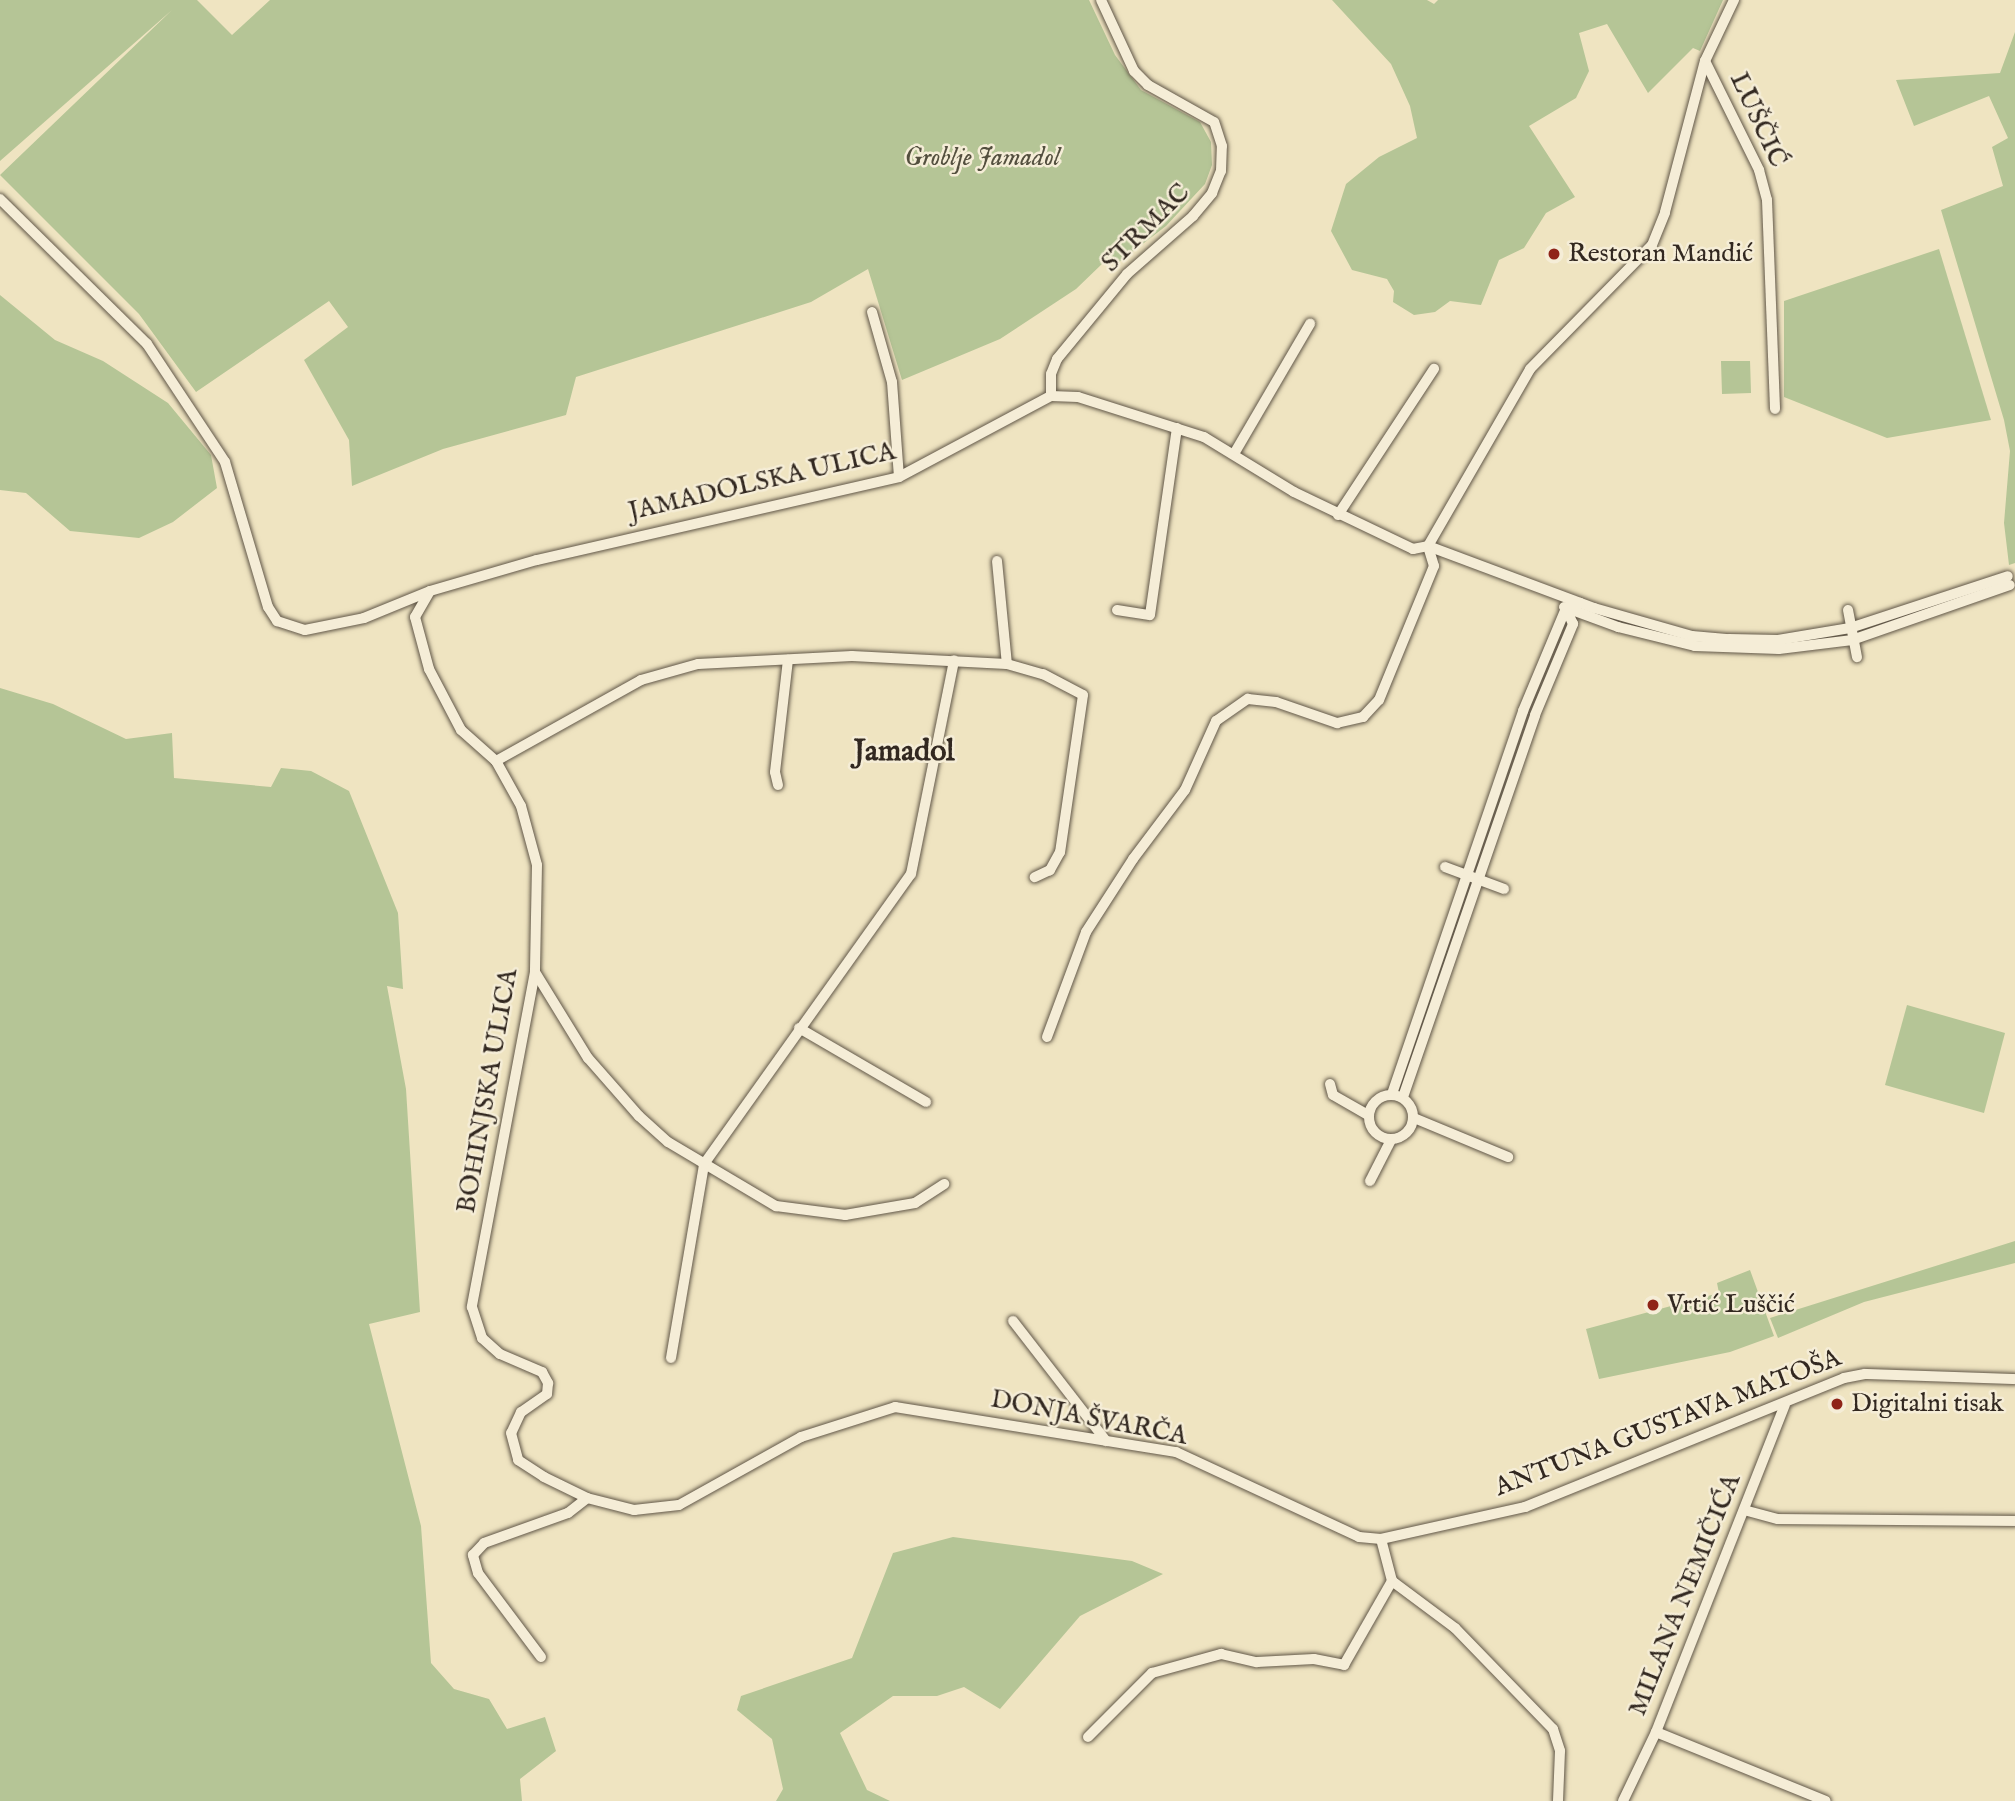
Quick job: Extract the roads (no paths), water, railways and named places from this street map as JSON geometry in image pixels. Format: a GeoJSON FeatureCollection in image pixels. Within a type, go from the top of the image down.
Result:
{"type":"FeatureCollection","features":[{"type":"Feature","properties":{"kind":"street","name":"STRMAC"},"geometry":{"type":"LineString","coordinates":[[1051,396],[1051,374],[1057,359],[1127,274],[1193,216],[1212,193],[1221,172],[1223,146],[1214,122],[1148,85],[1134,71],[1101,0]]}},
{"type":"Feature","properties":{"kind":"street"},"geometry":{"type":"LineString","coordinates":[[1047,1037],[1086,932],[1133,859],[1185,790],[1216,721],[1248,699],[1276,702],[1337,723],[1363,717],[1379,700],[1434,566],[1428,546],[1530,369],[1652,245],[1665,212],[1705,61],[1734,0]]}},
{"type":"Feature","properties":{"kind":"street","name":"LUŠČIĆ"},"geometry":{"type":"LineString","coordinates":[[1705,61],[1759,170],[1767,200],[1775,409]]}},
{"type":"Feature","properties":{"kind":"street","name":"JAMADOLSKA ULICA"},"geometry":{"type":"LineString","coordinates":[[0,200],[147,344],[194,411],[225,462],[254,565],[277,621],[305,630],[327,628],[430,591],[637,535],[899,477],[1051,396]]}},
{"type":"Feature","properties":{"kind":"street"},"geometry":{"type":"LineString","coordinates":[[872,312],[892,382],[899,477]]}},
{"type":"Feature","properties":{"kind":"street"},"geometry":{"type":"LineString","coordinates":[[1234,454],[1310,324]]}},
{"type":"Feature","properties":{"kind":"street"},"geometry":{"type":"LineString","coordinates":[[1338,515],[1434,369]]}},
{"type":"Feature","properties":{"kind":"street"},"geometry":{"type":"LineString","coordinates":[[1051,396],[1078,397],[1178,428],[1234,454],[1338,515],[1399,546],[1428,546],[1580,603],[1682,633],[1729,639],[1778,640],[1851,634]]}},
{"type":"Feature","properties":{"kind":"street"},"geometry":{"type":"LineString","coordinates":[[1117,610],[1150,615],[1178,428]]}},
{"type":"Feature","properties":{"kind":"street"},"geometry":{"type":"LineString","coordinates":[[998,561],[1007,664]]}},
{"type":"Feature","properties":{"kind":"street"},"geometry":{"type":"LineString","coordinates":[[1543,590],[1566,608],[1591,618],[1658,639],[1729,650],[1851,634],[2009,580]]}},
{"type":"Feature","properties":{"kind":"street","name":"BOHINJSKA ULICA"},"geometry":{"type":"LineString","coordinates":[[430,591],[415,617],[429,669],[461,730],[496,761],[521,806],[537,865],[535,972],[472,1307],[482,1338],[500,1354],[542,1372],[548,1383],[547,1394],[521,1412],[511,1433],[518,1460],[587,1499]]}},
{"type":"Feature","properties":{"kind":"street"},"geometry":{"type":"LineString","coordinates":[[1508,1157],[1412,1124],[1397,1096],[1465,875],[1523,711],[1566,608],[1580,603]]}},
{"type":"Feature","properties":{"kind":"street"},"geometry":{"type":"LineString","coordinates":[[1370,1110],[1397,1096],[1478,880],[1535,715],[1573,624],[1566,608]]}},
{"type":"Feature","properties":{"kind":"street"},"geometry":{"type":"LineString","coordinates":[[1848,610],[1857,657]]}},
{"type":"Feature","properties":{"kind":"street"},"geometry":{"type":"LineString","coordinates":[[1573,624],[1591,618]]}},
{"type":"Feature","properties":{"kind":"street"},"geometry":{"type":"LineString","coordinates":[[496,761],[641,680],[698,664],[852,656],[1007,664],[1043,674],[1083,695],[1060,852],[1050,870],[1035,877]]}},
{"type":"Feature","properties":{"kind":"street"},"geometry":{"type":"LineString","coordinates":[[778,785],[775,772],[788,660]]}},
{"type":"Feature","properties":{"kind":"street"},"geometry":{"type":"LineString","coordinates":[[671,1358],[704,1164],[911,874],[954,660]]}},
{"type":"Feature","properties":{"kind":"street"},"geometry":{"type":"LineString","coordinates":[[1444,867],[1504,890]]}},
{"type":"Feature","properties":{"kind":"street"},"geometry":{"type":"LineString","coordinates":[[535,972],[588,1058],[668,1142],[776,1206],[845,1215],[915,1203],[944,1184]]}},
{"type":"Feature","properties":{"kind":"street"},"geometry":{"type":"LineString","coordinates":[[799,1028],[926,1102]]}},
{"type":"Feature","properties":{"kind":"street"},"geometry":{"type":"LineString","coordinates":[[1330,1084],[1333,1095],[1370,1110],[1378,1135],[1378,1160]]}},
{"type":"Feature","properties":{"kind":"street"},"geometry":{"type":"LineString","coordinates":[[1378,1135],[1391,1140],[1402,1138],[1412,1124]]}},
{"type":"Feature","properties":{"kind":"street"},"geometry":{"type":"LineString","coordinates":[[1370,1181],[1378,1160],[1391,1140]]}},
{"type":"Feature","properties":{"kind":"street"},"geometry":{"type":"LineString","coordinates":[[1013,1321],[1106,1441]]}},
{"type":"Feature","properties":{"kind":"street","name":"ANTUNA GUSTAVA MATOŠA"},"geometry":{"type":"LineString","coordinates":[[1381,1539],[1525,1507],[1865,1374],[2012,1379]]}},
{"type":"Feature","properties":{"kind":"street"},"geometry":{"type":"LineString","coordinates":[[2012,1379],[2015,1392]]}},
{"type":"Feature","properties":{"kind":"street","name":"MILANA NEMIČIĆA"},"geometry":{"type":"LineString","coordinates":[[1623,1801],[1656,1732],[1785,1404]]}},
{"type":"Feature","properties":{"kind":"street","name":"DONJA ŠVARČA"},"geometry":{"type":"LineString","coordinates":[[587,1499],[634,1510],[679,1505],[801,1437],[895,1407],[1175,1452],[1359,1537],[1381,1539]]}},
{"type":"Feature","properties":{"kind":"street"},"geometry":{"type":"LineString","coordinates":[[541,1657],[478,1573],[473,1555],[484,1543],[568,1513],[587,1499]]}},
{"type":"Feature","properties":{"kind":"street"},"geometry":{"type":"LineString","coordinates":[[1744,1510],[1778,1519],[2015,1521]]}},
{"type":"Feature","properties":{"kind":"street"},"geometry":{"type":"LineString","coordinates":[[1381,1539],[1392,1581],[1455,1628],[1553,1729],[1560,1751],[1558,1801]]}},
{"type":"Feature","properties":{"kind":"street"},"geometry":{"type":"LineString","coordinates":[[1088,1737],[1152,1673],[1221,1654],[1257,1662],[1314,1659],[1344,1665],[1392,1581]]}},
{"type":"Feature","properties":{"kind":"street"},"geometry":{"type":"LineString","coordinates":[[1656,1732],[1826,1801]]}},
{"type":"Feature","properties":{"kind":"place","name":"Restoran Mandić"},"geometry":{"type":"Point","coordinates":[1554,254]}},
{"type":"Feature","properties":{"kind":"place","name":"Vrtić Luščić"},"geometry":{"type":"Point","coordinates":[1653,1305]}},
{"type":"Feature","properties":{"kind":"place","name":"Digitalni tisak"},"geometry":{"type":"Point","coordinates":[1837,1404]}},
{"type":"Feature","properties":{"kind":"district","name":"Jamadol"},"geometry":{"type":"Point","coordinates":[904,752]}},
{"type":"Feature","properties":{"kind":"park label","name":"Groblje Jamadol"},"geometry":{"type":"Point","coordinates":[982,158]}}]}
